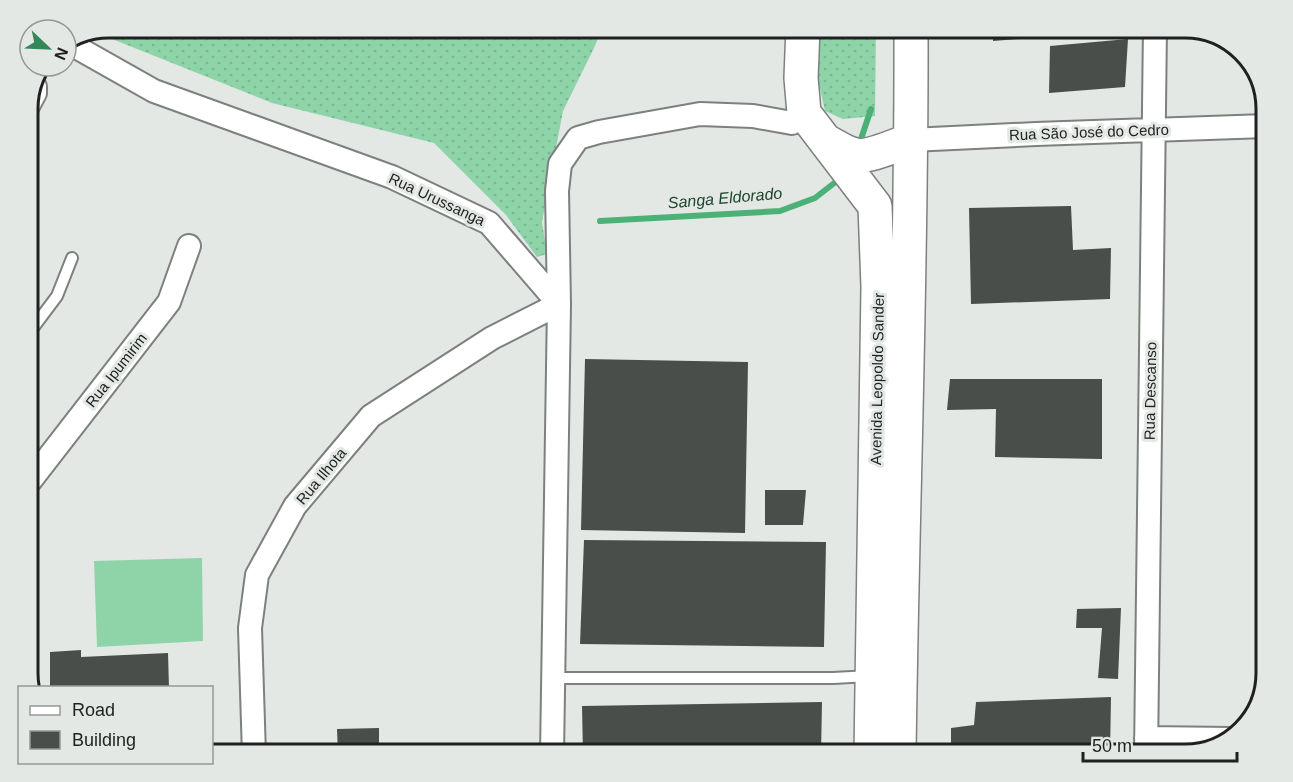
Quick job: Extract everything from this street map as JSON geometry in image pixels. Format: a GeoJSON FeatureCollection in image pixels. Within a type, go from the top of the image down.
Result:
{"type":"FeatureCollection","features":[{"type":"Feature","properties":{"kind":"highway"},"geometry":{"type":"LineString","coordinates":[[803,38],[801,78],[804,113]]}},
{"type":"Feature","properties":{"kind":"highway","name":"Avenida Leopoldo Sander"},"geometry":{"type":"LineString","coordinates":[[899,744],[911,38]]}},
{"type":"Feature","properties":{"kind":"highway","name":"Avenida Leopoldo Sander"},"geometry":{"type":"LineString","coordinates":[[804,113],[874,206],[878,287],[871,744]]}},
{"type":"Feature","properties":{"kind":"highway"},"geometry":{"type":"LineString","coordinates":[[826,141],[858,156],[911,140]]}},
{"type":"Feature","properties":{"kind":"street","name":"Rua Descanso"},"geometry":{"type":"LineString","coordinates":[[1146,744],[1155,38]]}},
{"type":"Feature","properties":{"kind":"street","name":"Rua Urussanga"},"geometry":{"type":"LineString","coordinates":[[78,48],[154,91],[392,177],[489,223],[559,304]]}},
{"type":"Feature","properties":{"kind":"street"},"geometry":{"type":"LineString","coordinates":[[552,744],[559,304],[557,191],[561,164],[578,138],[599,132],[700,114],[753,116],[792,123],[804,113]]}},
{"type":"Feature","properties":{"kind":"street","name":"Rua São José do Cedro"},"geometry":{"type":"LineString","coordinates":[[911,140],[1255,126]]}},
{"type":"Feature","properties":{"kind":"street","name":"Rua Ipumirim"},"geometry":{"type":"LineString","coordinates":[[38,472],[169,302],[189,246]]}},
{"type":"Feature","properties":{"kind":"street","name":"Rua Ilhota"},"geometry":{"type":"LineString","coordinates":[[254,744],[250,628],[257,575],[295,506],[371,416],[492,338],[559,304]]}},
{"type":"Feature","properties":{"kind":"street"},"geometry":{"type":"LineString","coordinates":[[1170,744],[1206,741]]}},
{"type":"Feature","properties":{"kind":"lane"},"geometry":{"type":"LineString","coordinates":[[38,321],[57,296],[72,258]]}},
{"type":"Feature","properties":{"kind":"lane"},"geometry":{"type":"LineString","coordinates":[[554,678],[873,676]]}},
{"type":"Feature","properties":{"kind":"green space"},"geometry":{"type":"Polygon","coordinates":[[[110,38],[598,38],[563,111],[542,222],[547,254],[537,257],[506,215],[434,143],[272,103],[110,38]]]}},
{"type":"Feature","properties":{"kind":"green space"},"geometry":{"type":"Polygon","coordinates":[[[819,38],[876,38],[875,116],[843,119],[825,111],[819,84],[819,38]]]}},
{"type":"Feature","properties":{"kind":"green space"},"geometry":{"type":"Polygon","coordinates":[[[202,558],[203,641],[97,647],[94,561],[202,558]]]}},
{"type":"Feature","properties":{"kind":"building"},"geometry":{"type":"Polygon","coordinates":[[[993,38],[1032,38],[993,41],[993,38]]]}},
{"type":"Feature","properties":{"kind":"building"},"geometry":{"type":"Polygon","coordinates":[[[1128,39],[1125,87],[1049,93],[1050,46],[1128,39]]]}},
{"type":"Feature","properties":{"kind":"building"},"geometry":{"type":"Polygon","coordinates":[[[1071,206],[1073,250],[1111,248],[1110,299],[971,304],[969,208],[1071,206]]]}},
{"type":"Feature","properties":{"kind":"building"},"geometry":{"type":"Polygon","coordinates":[[[585,359],[748,362],[745,533],[581,530],[585,359]]]}},
{"type":"Feature","properties":{"kind":"building"},"geometry":{"type":"Polygon","coordinates":[[[950,379],[1102,379],[1102,459],[995,457],[996,409],[947,410],[950,379]]]}},
{"type":"Feature","properties":{"kind":"building"},"geometry":{"type":"Polygon","coordinates":[[[765,490],[806,490],[803,525],[765,525],[765,490]]]}},
{"type":"Feature","properties":{"kind":"building"},"geometry":{"type":"Polygon","coordinates":[[[584,540],[826,542],[824,647],[580,644],[584,540]]]}},
{"type":"Feature","properties":{"kind":"building"},"geometry":{"type":"Polygon","coordinates":[[[1121,608],[1118,679],[1098,678],[1102,628],[1076,628],[1077,609],[1121,608]]]}},
{"type":"Feature","properties":{"kind":"building"},"geometry":{"type":"Polygon","coordinates":[[[81,650],[81,657],[168,653],[169,686],[50,686],[50,652],[81,650]]]}},
{"type":"Feature","properties":{"kind":"building"},"geometry":{"type":"Polygon","coordinates":[[[1111,697],[1110,744],[951,744],[951,728],[974,725],[976,702],[1111,697]]]}},
{"type":"Feature","properties":{"kind":"building"},"geometry":{"type":"Polygon","coordinates":[[[822,702],[821,744],[583,744],[582,706],[822,702]]]}},
{"type":"Feature","properties":{"kind":"building"},"geometry":{"type":"Polygon","coordinates":[[[379,728],[379,744],[338,744],[337,729],[379,728]]]}},
{"type":"Feature","properties":{"kind":"waterway","name":"Sanga Eldorado"},"geometry":{"type":"LineString","coordinates":[[859,145],[871,109]]}},
{"type":"Feature","properties":{"kind":"waterway","name":"Sanga Eldorado"},"geometry":{"type":"LineString","coordinates":[[600,221],[780,211],[815,198],[842,177]]}}]}
